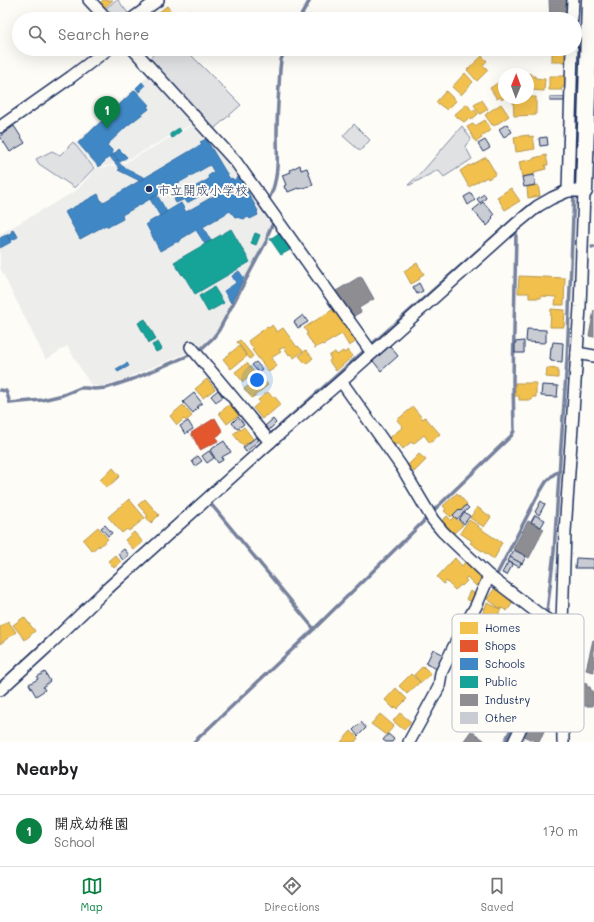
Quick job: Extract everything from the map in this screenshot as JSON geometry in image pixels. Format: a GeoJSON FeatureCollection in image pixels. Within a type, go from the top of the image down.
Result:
{"type":"FeatureCollection","features":[{"type":"Feature","properties":{"kind":"street"},"geometry":{"type":"LineString","coordinates":[[89,0],[100,12]]}},
{"type":"Feature","properties":{"kind":"street"},"geometry":{"type":"LineString","coordinates":[[142,12],[158,0]]}},
{"type":"Feature","properties":{"kind":"street"},"geometry":{"type":"LineString","coordinates":[[572,12],[573,0]]}},
{"type":"Feature","properties":{"kind":"street"},"geometry":{"type":"LineString","coordinates":[[573,189],[590,0]]}},
{"type":"Feature","properties":{"kind":"street"},"geometry":{"type":"LineString","coordinates":[[0,127],[99,56]]}},
{"type":"Feature","properties":{"kind":"street"},"geometry":{"type":"LineString","coordinates":[[139,56],[236,162],[369,349]]}},
{"type":"Feature","properties":{"kind":"street"},"geometry":{"type":"LineString","coordinates":[[562,614],[565,532],[580,307],[573,189],[572,56]]}},
{"type":"Feature","properties":{"kind":"street"},"geometry":{"type":"LineString","coordinates":[[0,690],[268,439],[341,381],[369,349],[538,206],[573,189]]}},
{"type":"Feature","properties":{"kind":"street"},"geometry":{"type":"LineString","coordinates":[[194,350],[268,439]]}},
{"type":"Feature","properties":{"kind":"street"},"geometry":{"type":"LineString","coordinates":[[577,353],[594,356]]}},
{"type":"Feature","properties":{"kind":"street"},"geometry":{"type":"LineString","coordinates":[[341,381],[401,466],[433,520],[490,576],[539,614]]}},
{"type":"Feature","properties":{"kind":"street"},"geometry":{"type":"LineString","coordinates":[[472,614],[490,576]]}},
{"type":"Feature","properties":{"kind":"street"},"geometry":{"type":"LineString","coordinates":[[409,742],[439,686],[441,673],[452,650]]}},
{"type":"Feature","properties":{"kind":"street"},"geometry":{"type":"LineString","coordinates":[[514,742],[519,732]]}},
{"type":"Feature","properties":{"kind":"street"},"geometry":{"type":"LineString","coordinates":[[563,732],[563,742]]}},
{"type":"Feature","properties":{"kind":"shaded area"},"geometry":{"type":"Polygon","coordinates":[[[118,0],[127,12],[106,12],[104,10],[118,0]]]}},
{"type":"Feature","properties":{"kind":"shaded area"},"geometry":{"type":"Polygon","coordinates":[[[144,56],[147,56],[149,59],[152,56],[192,56],[241,105],[212,132],[144,56]]]}},
{"type":"Feature","properties":{"kind":"shaded area"},"geometry":{"type":"Polygon","coordinates":[[[150,74],[194,123],[120,164],[96,167],[75,143],[150,74]]]}},
{"type":"Feature","properties":{"kind":"shaded area"},"geometry":{"type":"Polygon","coordinates":[[[195,124],[218,146],[263,204],[260,208],[270,223],[264,242],[235,299],[213,336],[201,347],[122,380],[102,386],[93,386],[90,384],[67,346],[46,360],[0,268],[0,234],[77,190],[96,168],[121,165],[195,124]]]}},
{"type":"Feature","properties":{"kind":"shaded area"},"geometry":{"type":"Polygon","coordinates":[[[354,124],[370,140],[360,151],[343,136],[354,124]]]}},
{"type":"Feature","properties":{"kind":"shaded area"},"geometry":{"type":"Polygon","coordinates":[[[462,126],[471,139],[465,146],[472,159],[444,177],[438,170],[408,185],[422,172],[462,126]]]}},
{"type":"Feature","properties":{"kind":"shaded area"},"geometry":{"type":"Polygon","coordinates":[[[73,142],[94,168],[75,188],[39,164],[36,159],[52,151],[60,155],[73,142]]]}},
{"type":"Feature","properties":{"kind":"building: Homes"},"geometry":{"type":"Polygon","coordinates":[[[103,0],[113,0],[104,8],[100,3],[103,0]]]}},
{"type":"Feature","properties":{"kind":"building: Homes"},"geometry":{"type":"Polygon","coordinates":[[[167,6],[172,12],[159,12],[167,6]]]}},
{"type":"Feature","properties":{"kind":"building: Homes"},"geometry":{"type":"Polygon","coordinates":[[[482,56],[487,61],[483,65],[488,70],[477,81],[467,70],[482,56]]]}},
{"type":"Feature","properties":{"kind":"building: Homes"},"geometry":{"type":"Polygon","coordinates":[[[552,56],[569,56],[569,62],[552,62],[552,56]]]}},
{"type":"Feature","properties":{"kind":"building: Homes"},"geometry":{"type":"Polygon","coordinates":[[[465,73],[473,82],[461,95],[452,87],[465,73]]]}},
{"type":"Feature","properties":{"kind":"building: Homes"},"geometry":{"type":"Polygon","coordinates":[[[534,76],[535,78],[545,79],[544,91],[534,90],[534,76]]]}},
{"type":"Feature","properties":{"kind":"building: Homes"},"geometry":{"type":"Polygon","coordinates":[[[549,76],[568,76],[567,87],[562,87],[562,90],[549,90],[549,76]]]}},
{"type":"Feature","properties":{"kind":"building: Homes"},"geometry":{"type":"Polygon","coordinates":[[[498,83],[498,98],[497,99],[490,88],[498,83]]]}},
{"type":"Feature","properties":{"kind":"building: Homes"},"geometry":{"type":"Polygon","coordinates":[[[446,91],[456,101],[447,110],[436,102],[446,91]]]}},
{"type":"Feature","properties":{"kind":"building: Homes"},"geometry":{"type":"Polygon","coordinates":[[[534,97],[536,97],[536,115],[514,116],[513,104],[534,104],[534,97]]]}},
{"type":"Feature","properties":{"kind":"building: Homes"},"geometry":{"type":"Polygon","coordinates":[[[482,100],[488,109],[480,114],[474,105],[482,100]]]}},
{"type":"Feature","properties":{"kind":"building: Homes"},"geometry":{"type":"Polygon","coordinates":[[[467,104],[472,111],[475,109],[478,114],[471,120],[469,118],[464,122],[454,115],[467,104]]]}},
{"type":"Feature","properties":{"kind":"building: Homes"},"geometry":{"type":"Polygon","coordinates":[[[501,104],[509,116],[494,126],[485,115],[501,104]]]}},
{"type":"Feature","properties":{"kind":"building: Homes"},"geometry":{"type":"Polygon","coordinates":[[[485,120],[491,130],[481,136],[482,138],[476,142],[467,127],[473,124],[475,126],[485,120]]]}},
{"type":"Feature","properties":{"kind":"building: Homes"},"geometry":{"type":"Polygon","coordinates":[[[529,135],[529,137],[533,136],[535,149],[516,152],[514,137],[529,135]]]}},
{"type":"Feature","properties":{"kind":"building: Homes"},"geometry":{"type":"Polygon","coordinates":[[[546,155],[548,165],[545,165],[546,169],[534,172],[535,174],[522,177],[519,162],[546,155]]]}},
{"type":"Feature","properties":{"kind":"building: Homes"},"geometry":{"type":"Polygon","coordinates":[[[486,157],[496,174],[488,179],[487,177],[482,179],[469,187],[460,171],[486,157]]]}},
{"type":"Feature","properties":{"kind":"building: Homes"},"geometry":{"type":"Polygon","coordinates":[[[538,185],[540,196],[528,198],[527,187],[538,185]]]}},
{"type":"Feature","properties":{"kind":"building: Homes"},"geometry":{"type":"Polygon","coordinates":[[[511,188],[520,201],[505,210],[497,197],[511,188]]]}},
{"type":"Feature","properties":{"kind":"building: Homes"},"geometry":{"type":"Polygon","coordinates":[[[417,263],[424,274],[419,277],[420,279],[411,284],[404,271],[417,263]]]}},
{"type":"Feature","properties":{"kind":"building: Homes"},"geometry":{"type":"Polygon","coordinates":[[[519,276],[565,278],[564,305],[555,305],[556,297],[541,296],[541,298],[529,298],[529,293],[518,293],[519,276]]]}},
{"type":"Feature","properties":{"kind":"building: Homes"},"geometry":{"type":"Polygon","coordinates":[[[335,308],[357,341],[349,346],[342,334],[315,348],[304,328],[335,308]]]}},
{"type":"Feature","properties":{"kind":"building: Homes"},"geometry":{"type":"Polygon","coordinates":[[[551,309],[565,310],[564,327],[550,327],[551,309]]]}},
{"type":"Feature","properties":{"kind":"building: Homes"},"geometry":{"type":"Polygon","coordinates":[[[272,325],[277,332],[283,328],[297,347],[298,346],[303,351],[294,358],[290,354],[289,355],[284,347],[279,350],[281,352],[271,358],[277,366],[269,372],[252,350],[254,349],[248,341],[272,325]]]}},
{"type":"Feature","properties":{"kind":"building: Homes"},"geometry":{"type":"Polygon","coordinates":[[[240,340],[253,356],[250,359],[237,342],[240,340]]]}},
{"type":"Feature","properties":{"kind":"building: Homes"},"geometry":{"type":"Polygon","coordinates":[[[239,346],[247,356],[231,369],[223,359],[239,346]]]}},
{"type":"Feature","properties":{"kind":"building: Homes"},"geometry":{"type":"Polygon","coordinates":[[[306,350],[313,358],[306,364],[299,356],[306,350]]]}},
{"type":"Feature","properties":{"kind":"building: Homes"},"geometry":{"type":"Polygon","coordinates":[[[348,350],[353,356],[336,371],[329,361],[331,359],[329,356],[335,352],[337,355],[348,350]]]}},
{"type":"Feature","properties":{"kind":"building: Homes"},"geometry":{"type":"Polygon","coordinates":[[[247,363],[255,373],[243,382],[235,372],[247,363]]]}},
{"type":"Feature","properties":{"kind":"building: Homes"},"geometry":{"type":"Polygon","coordinates":[[[547,368],[558,369],[558,378],[546,377],[547,368]]]}},
{"type":"Feature","properties":{"kind":"building: Homes"},"geometry":{"type":"Polygon","coordinates":[[[261,376],[268,385],[252,398],[244,389],[261,376]]]}},
{"type":"Feature","properties":{"kind":"building: Homes"},"geometry":{"type":"Polygon","coordinates":[[[207,379],[215,389],[203,398],[195,389],[207,379]]]}},
{"type":"Feature","properties":{"kind":"building: Homes"},"geometry":{"type":"Polygon","coordinates":[[[515,383],[536,383],[536,397],[533,397],[532,400],[519,400],[519,396],[515,396],[515,383]]]}},
{"type":"Feature","properties":{"kind":"building: Homes"},"geometry":{"type":"Polygon","coordinates":[[[268,392],[281,404],[262,419],[253,408],[260,402],[258,400],[268,392]]]}},
{"type":"Feature","properties":{"kind":"building: Homes"},"geometry":{"type":"Polygon","coordinates":[[[230,404],[239,415],[227,424],[219,413],[230,404]]]}},
{"type":"Feature","properties":{"kind":"building: Homes"},"geometry":{"type":"Polygon","coordinates":[[[183,405],[192,416],[186,421],[184,419],[177,425],[170,416],[183,405]]]}},
{"type":"Feature","properties":{"kind":"building: Homes"},"geometry":{"type":"Polygon","coordinates":[[[413,407],[423,419],[425,417],[440,434],[430,443],[424,435],[413,444],[411,442],[403,449],[398,443],[395,445],[389,438],[403,427],[397,420],[413,407]]]}},
{"type":"Feature","properties":{"kind":"building: Homes"},"geometry":{"type":"Polygon","coordinates":[[[244,427],[253,439],[243,446],[233,434],[244,427]]]}},
{"type":"Feature","properties":{"kind":"building: Homes"},"geometry":{"type":"Polygon","coordinates":[[[419,454],[426,460],[414,472],[408,465],[419,454]]]}},
{"type":"Feature","properties":{"kind":"building: Homes"},"geometry":{"type":"Polygon","coordinates":[[[113,468],[120,476],[107,488],[100,480],[113,468]]]}},
{"type":"Feature","properties":{"kind":"building: Homes"},"geometry":{"type":"Polygon","coordinates":[[[457,493],[467,504],[461,511],[459,509],[451,517],[444,511],[446,509],[443,506],[457,493]]]}},
{"type":"Feature","properties":{"kind":"building: Homes"},"geometry":{"type":"Polygon","coordinates":[[[129,499],[145,518],[129,531],[127,529],[122,533],[108,517],[129,499]]]}},
{"type":"Feature","properties":{"kind":"building: Homes"},"geometry":{"type":"Polygon","coordinates":[[[145,499],[159,515],[151,523],[146,517],[148,516],[138,505],[145,499]]]}},
{"type":"Feature","properties":{"kind":"building: Homes"},"geometry":{"type":"Polygon","coordinates":[[[477,507],[491,517],[484,527],[470,518],[477,507]]]}},
{"type":"Feature","properties":{"kind":"building: Homes"},"geometry":{"type":"Polygon","coordinates":[[[447,516],[451,520],[454,517],[463,525],[454,533],[442,521],[447,516]]]}},
{"type":"Feature","properties":{"kind":"building: Homes"},"geometry":{"type":"Polygon","coordinates":[[[469,520],[502,543],[494,559],[470,543],[472,541],[460,533],[469,520]]]}},
{"type":"Feature","properties":{"kind":"building: Homes"},"geometry":{"type":"Polygon","coordinates":[[[98,527],[108,539],[92,551],[83,540],[98,527]]]}},
{"type":"Feature","properties":{"kind":"building: Homes"},"geometry":{"type":"Polygon","coordinates":[[[134,532],[143,542],[134,550],[125,540],[134,532]]]}},
{"type":"Feature","properties":{"kind":"building: Homes"},"geometry":{"type":"Polygon","coordinates":[[[115,555],[121,562],[114,568],[108,561],[115,555]]]}},
{"type":"Feature","properties":{"kind":"building: Homes"},"geometry":{"type":"Polygon","coordinates":[[[455,558],[462,566],[466,561],[484,578],[476,586],[467,577],[465,579],[467,581],[455,590],[446,581],[444,584],[437,577],[455,558]]]}},
{"type":"Feature","properties":{"kind":"building: Homes"},"geometry":{"type":"Polygon","coordinates":[[[495,588],[514,601],[507,611],[502,608],[501,609],[487,599],[495,588]]]}},
{"type":"Feature","properties":{"kind":"building: Homes"},"geometry":{"type":"Polygon","coordinates":[[[470,591],[476,594],[472,602],[466,599],[470,591]]]}},
{"type":"Feature","properties":{"kind":"building: Homes"},"geometry":{"type":"Polygon","coordinates":[[[487,603],[501,609],[498,614],[482,614],[487,603]]]}},
{"type":"Feature","properties":{"kind":"building: Homes"},"geometry":{"type":"Polygon","coordinates":[[[24,617],[35,631],[25,640],[13,625],[24,617]]]}},
{"type":"Feature","properties":{"kind":"building: Homes"},"geometry":{"type":"Polygon","coordinates":[[[8,621],[16,632],[0,644],[0,627],[8,621]]]}},
{"type":"Feature","properties":{"kind":"building: Homes"},"geometry":{"type":"Polygon","coordinates":[[[423,666],[431,674],[421,683],[414,675],[423,666]]]}},
{"type":"Feature","properties":{"kind":"building: Homes"},"geometry":{"type":"Polygon","coordinates":[[[411,674],[420,682],[407,694],[399,686],[411,674]]]}},
{"type":"Feature","properties":{"kind":"building: Homes"},"geometry":{"type":"Polygon","coordinates":[[[396,688],[407,699],[397,709],[395,707],[394,709],[385,700],[396,688]]]}},
{"type":"Feature","properties":{"kind":"building: Homes"},"geometry":{"type":"Polygon","coordinates":[[[400,713],[411,722],[404,730],[393,721],[400,713]]]}},
{"type":"Feature","properties":{"kind":"building: Homes"},"geometry":{"type":"Polygon","coordinates":[[[380,714],[394,726],[386,735],[371,724],[380,714]]]}},
{"type":"Feature","properties":{"kind":"building: Homes"},"geometry":{"type":"Polygon","coordinates":[[[351,731],[358,738],[355,742],[341,742],[351,731]]]}},
{"type":"Feature","properties":{"kind":"building: Shops"},"geometry":{"type":"Polygon","coordinates":[[[215,418],[223,432],[216,437],[218,441],[200,450],[191,433],[215,418]]]}},
{"type":"Feature","properties":{"kind":"building: Schools"},"geometry":{"type":"Polygon","coordinates":[[[142,82],[145,86],[139,92],[136,88],[142,82]]]}},
{"type":"Feature","properties":{"kind":"building: Schools"},"geometry":{"type":"Polygon","coordinates":[[[135,90],[149,105],[147,106],[149,109],[127,126],[107,145],[112,150],[112,154],[99,167],[78,143],[135,90]]]}},
{"type":"Feature","properties":{"kind":"building: Schools"},"geometry":{"type":"Polygon","coordinates":[[[206,139],[230,179],[232,178],[234,180],[242,177],[248,185],[245,187],[258,211],[258,215],[250,219],[248,217],[245,219],[235,217],[230,211],[203,227],[211,241],[205,244],[196,230],[181,239],[179,242],[176,242],[160,251],[146,224],[181,203],[186,212],[219,193],[220,184],[196,198],[191,189],[209,179],[208,176],[214,172],[210,165],[122,215],[123,219],[108,227],[106,225],[80,239],[65,212],[98,194],[102,203],[202,144],[200,142],[206,139]]]}},
{"type":"Feature","properties":{"kind":"building: Schools"},"geometry":{"type":"Polygon","coordinates":[[[119,149],[127,157],[120,162],[113,155],[119,149]]]}},
{"type":"Feature","properties":{"kind":"building: Schools"},"geometry":{"type":"Polygon","coordinates":[[[112,154],[122,166],[145,178],[140,181],[118,170],[120,169],[110,157],[112,154]]]}},
{"type":"Feature","properties":{"kind":"building: Schools"},"geometry":{"type":"Polygon","coordinates":[[[191,189],[196,198],[187,203],[185,199],[176,203],[174,199],[191,189]]]}},
{"type":"Feature","properties":{"kind":"building: Schools","name":"市立開成小学校"},"geometry":{"type":"Polygon","coordinates":[[[157,195],[167,212],[160,216],[150,199],[157,195]]]}},
{"type":"Feature","properties":{"kind":"building: Schools"},"geometry":{"type":"Polygon","coordinates":[[[13,230],[15,233],[14,234],[16,233],[18,237],[10,241],[7,235],[13,230]]]}},
{"type":"Feature","properties":{"kind":"building: Schools"},"geometry":{"type":"Polygon","coordinates":[[[6,235],[11,242],[0,248],[0,238],[6,235]]]}},
{"type":"Feature","properties":{"kind":"building: Schools"},"geometry":{"type":"Polygon","coordinates":[[[239,271],[244,278],[231,303],[224,291],[236,283],[232,276],[239,271]]]}},
{"type":"Feature","properties":{"kind":"building: Schools"},"geometry":{"type":"Polygon","coordinates":[[[127,363],[129,366],[118,372],[116,369],[127,363]]]}},
{"type":"Feature","properties":{"kind":"building: Public"},"geometry":{"type":"Polygon","coordinates":[[[179,128],[181,131],[172,138],[170,134],[179,128]]]}},
{"type":"Feature","properties":{"kind":"building: Public"},"geometry":{"type":"Polygon","coordinates":[[[231,229],[250,262],[195,294],[174,262],[231,229]]]}},
{"type":"Feature","properties":{"kind":"building: Public"},"geometry":{"type":"Polygon","coordinates":[[[255,233],[260,235],[256,245],[251,243],[255,233]]]}},
{"type":"Feature","properties":{"kind":"building: Public"},"geometry":{"type":"Polygon","coordinates":[[[279,233],[282,233],[291,247],[289,248],[290,250],[281,255],[270,239],[279,233]]]}},
{"type":"Feature","properties":{"kind":"building: Public"},"geometry":{"type":"Polygon","coordinates":[[[214,287],[224,303],[208,312],[199,296],[214,287]]]}},
{"type":"Feature","properties":{"kind":"building: Public"},"geometry":{"type":"Polygon","coordinates":[[[145,319],[156,339],[149,343],[138,323],[145,319]]]}},
{"type":"Feature","properties":{"kind":"building: Public"},"geometry":{"type":"Polygon","coordinates":[[[158,342],[162,349],[156,352],[152,345],[158,342]]]}},
{"type":"Feature","properties":{"kind":"building: Industry"},"geometry":{"type":"Polygon","coordinates":[[[549,0],[569,0],[569,12],[550,12],[549,0]]]}},
{"type":"Feature","properties":{"kind":"building: Industry"},"geometry":{"type":"Polygon","coordinates":[[[361,276],[374,299],[359,308],[361,312],[352,317],[336,291],[361,276]]]}},
{"type":"Feature","properties":{"kind":"building: Industry"},"geometry":{"type":"Polygon","coordinates":[[[594,310],[594,337],[589,336],[594,310]]]}},
{"type":"Feature","properties":{"kind":"building: Industry"},"geometry":{"type":"Polygon","coordinates":[[[528,521],[544,529],[529,558],[513,549],[528,521]]]}},
{"type":"Feature","properties":{"kind":"building: Industry"},"geometry":{"type":"Polygon","coordinates":[[[594,640],[594,672],[586,670],[594,640]]]}},
{"type":"Feature","properties":{"kind":"building: Industry"},"geometry":{"type":"Polygon","coordinates":[[[584,683],[587,683],[587,687],[590,687],[593,691],[593,706],[584,706],[584,683]]]}},
{"type":"Feature","properties":{"kind":"building: Industry"},"geometry":{"type":"Polygon","coordinates":[[[470,732],[484,740],[483,742],[463,742],[470,732]]]}},
{"type":"Feature","properties":{"kind":"building: Industry"},"geometry":{"type":"Polygon","coordinates":[[[525,732],[544,732],[539,742],[523,736],[525,732]]]}},
{"type":"Feature","properties":{"kind":"building: Other"},"geometry":{"type":"Polygon","coordinates":[[[550,97],[567,97],[567,101],[550,101],[550,97]]]}},
{"type":"Feature","properties":{"kind":"building: Other"},"geometry":{"type":"Polygon","coordinates":[[[507,124],[512,132],[504,137],[499,129],[507,124]]]}},
{"type":"Feature","properties":{"kind":"building: Other"},"geometry":{"type":"Polygon","coordinates":[[[14,126],[25,143],[10,152],[0,136],[14,126]]]}},
{"type":"Feature","properties":{"kind":"building: Other"},"geometry":{"type":"Polygon","coordinates":[[[547,137],[548,145],[540,146],[539,138],[547,137]]]}},
{"type":"Feature","properties":{"kind":"building: Other"},"geometry":{"type":"Polygon","coordinates":[[[485,140],[490,148],[483,152],[478,144],[485,140]]]}},
{"type":"Feature","properties":{"kind":"building: Other"},"geometry":{"type":"Polygon","coordinates":[[[300,165],[301,170],[307,168],[313,185],[288,192],[287,189],[285,189],[284,186],[286,185],[282,175],[291,172],[290,170],[300,165]]]}},
{"type":"Feature","properties":{"kind":"building: Other"},"geometry":{"type":"Polygon","coordinates":[[[534,175],[535,185],[524,187],[522,177],[534,175]]]}},
{"type":"Feature","properties":{"kind":"building: Other"},"geometry":{"type":"Polygon","coordinates":[[[471,193],[475,200],[468,205],[464,197],[471,193]]]}},
{"type":"Feature","properties":{"kind":"building: Other"},"geometry":{"type":"Polygon","coordinates":[[[484,194],[486,198],[480,203],[477,199],[484,194]]]}},
{"type":"Feature","properties":{"kind":"building: Other"},"geometry":{"type":"Polygon","coordinates":[[[483,202],[494,215],[490,221],[491,222],[487,226],[473,210],[483,202]]]}},
{"type":"Feature","properties":{"kind":"building: Other"},"geometry":{"type":"Polygon","coordinates":[[[419,283],[423,291],[417,294],[413,287],[419,283]]]}},
{"type":"Feature","properties":{"kind":"building: Other"},"geometry":{"type":"Polygon","coordinates":[[[303,315],[308,322],[298,328],[294,322],[303,315]]]}},
{"type":"Feature","properties":{"kind":"building: Other"},"geometry":{"type":"Polygon","coordinates":[[[527,329],[546,330],[546,342],[527,342],[527,329]]]}},
{"type":"Feature","properties":{"kind":"building: Other"},"geometry":{"type":"Polygon","coordinates":[[[524,341],[524,353],[515,353],[515,342],[524,341]]]}},
{"type":"Feature","properties":{"kind":"building: Other"},"geometry":{"type":"Polygon","coordinates":[[[553,342],[563,343],[562,362],[550,360],[553,342]]]}},
{"type":"Feature","properties":{"kind":"building: Other"},"geometry":{"type":"Polygon","coordinates":[[[390,346],[398,356],[381,371],[373,361],[390,346]]]}},
{"type":"Feature","properties":{"kind":"building: Other"},"geometry":{"type":"Polygon","coordinates":[[[256,362],[262,369],[258,372],[252,365],[256,362]]]}},
{"type":"Feature","properties":{"kind":"building: Other"},"geometry":{"type":"Polygon","coordinates":[[[542,385],[558,386],[557,397],[541,396],[542,385]]]}},
{"type":"Feature","properties":{"kind":"building: Other"},"geometry":{"type":"Polygon","coordinates":[[[218,390],[223,397],[216,402],[211,396],[218,390]]]}},
{"type":"Feature","properties":{"kind":"building: Other"},"geometry":{"type":"Polygon","coordinates":[[[194,393],[202,403],[193,413],[183,402],[194,393]]]}},
{"type":"Feature","properties":{"kind":"building: Other"},"geometry":{"type":"Polygon","coordinates":[[[238,417],[244,424],[237,429],[232,423],[238,417]]]}},
{"type":"Feature","properties":{"kind":"building: Other"},"geometry":{"type":"Polygon","coordinates":[[[273,419],[276,423],[269,430],[265,426],[273,419]]]}},
{"type":"Feature","properties":{"kind":"building: Other"},"geometry":{"type":"Polygon","coordinates":[[[188,421],[193,429],[185,434],[180,426],[188,421]]]}},
{"type":"Feature","properties":{"kind":"building: Other"},"geometry":{"type":"Polygon","coordinates":[[[256,437],[259,440],[246,452],[243,448],[256,437]]]}},
{"type":"Feature","properties":{"kind":"building: Other"},"geometry":{"type":"Polygon","coordinates":[[[224,441],[231,452],[222,457],[223,460],[218,463],[210,450],[224,441]]]}},
{"type":"Feature","properties":{"kind":"building: Other"},"geometry":{"type":"Polygon","coordinates":[[[209,451],[214,458],[207,463],[202,456],[209,451]]]}},
{"type":"Feature","properties":{"kind":"building: Other"},"geometry":{"type":"Polygon","coordinates":[[[198,456],[202,461],[195,466],[192,461],[198,456]]]}},
{"type":"Feature","properties":{"kind":"building: Other"},"geometry":{"type":"Polygon","coordinates":[[[541,501],[545,504],[539,515],[535,512],[541,501]]]}},
{"type":"Feature","properties":{"kind":"building: Other"},"geometry":{"type":"Polygon","coordinates":[[[466,505],[469,508],[457,519],[453,515],[459,509],[461,511],[466,505]]]}},
{"type":"Feature","properties":{"kind":"building: Other"},"geometry":{"type":"Polygon","coordinates":[[[464,512],[470,516],[464,524],[459,520],[464,512]]]}},
{"type":"Feature","properties":{"kind":"building: Other"},"geometry":{"type":"Polygon","coordinates":[[[535,515],[545,520],[541,527],[531,522],[535,515]]]}},
{"type":"Feature","properties":{"kind":"building: Other"},"geometry":{"type":"Polygon","coordinates":[[[105,525],[112,533],[108,536],[101,528],[105,525]]]}},
{"type":"Feature","properties":{"kind":"building: Other"},"geometry":{"type":"Polygon","coordinates":[[[124,549],[129,555],[123,560],[118,554],[124,549]]]}},
{"type":"Feature","properties":{"kind":"building: Other"},"geometry":{"type":"Polygon","coordinates":[[[514,550],[526,556],[522,564],[510,557],[514,550]]]}},
{"type":"Feature","properties":{"kind":"building: Other"},"geometry":{"type":"Polygon","coordinates":[[[510,557],[521,563],[519,567],[508,561],[510,557]]]}},
{"type":"Feature","properties":{"kind":"building: Other"},"geometry":{"type":"Polygon","coordinates":[[[576,558],[594,559],[594,570],[593,568],[575,568],[576,558]]]}},
{"type":"Feature","properties":{"kind":"building: Other"},"geometry":{"type":"Polygon","coordinates":[[[508,562],[513,564],[507,575],[502,573],[508,562]]]}},
{"type":"Feature","properties":{"kind":"building: Other"},"geometry":{"type":"Polygon","coordinates":[[[433,649],[444,655],[437,669],[426,664],[433,649]]]}},
{"type":"Feature","properties":{"kind":"building: Other"},"geometry":{"type":"Polygon","coordinates":[[[45,672],[50,681],[43,687],[45,690],[36,696],[29,684],[38,679],[37,677],[45,672]]]}},
{"type":"Feature","properties":{"kind":"building: Other"},"geometry":{"type":"Polygon","coordinates":[[[361,722],[366,728],[358,736],[353,730],[361,722]]]}},
{"type":"Feature","properties":{"kind":"building: Other"},"geometry":{"type":"Polygon","coordinates":[[[388,734],[394,739],[392,742],[386,742],[383,740],[388,734]]]}},
{"type":"Feature","properties":{"kind":"waterway"},"geometry":{"type":"LineString","coordinates":[[303,12],[310,0]]}},
{"type":"Feature","properties":{"kind":"waterway"},"geometry":{"type":"LineString","coordinates":[[269,199],[273,191],[276,174],[277,116],[280,69],[282,56]]}},
{"type":"Feature","properties":{"kind":"waterway"},"geometry":{"type":"LineString","coordinates":[[574,183],[575,119]]}},
{"type":"Feature","properties":{"kind":"waterway"},"geometry":{"type":"LineString","coordinates":[[555,191],[574,182]]}},
{"type":"Feature","properties":{"kind":"waterway"},"geometry":{"type":"LineString","coordinates":[[547,614],[554,552],[567,360],[574,193]]}},
{"type":"Feature","properties":{"kind":"waterway"},"geometry":{"type":"LineString","coordinates":[[273,432],[508,224],[534,203]]}},
{"type":"Feature","properties":{"kind":"waterway"},"geometry":{"type":"LineString","coordinates":[[0,390],[6,391],[10,403],[42,400],[63,395],[80,388],[106,388],[136,378],[200,350],[219,330],[267,240],[273,223],[262,208],[263,207]]}},
{"type":"Feature","properties":{"kind":"waterway"},"geometry":{"type":"LineString","coordinates":[[433,511],[511,436],[514,431],[513,380],[516,233]]}},
{"type":"Feature","properties":{"kind":"waterway"},"geometry":{"type":"LineString","coordinates":[[496,576],[546,482],[554,474],[560,471]]}},
{"type":"Feature","properties":{"kind":"waterway"},"geometry":{"type":"LineString","coordinates":[[211,504],[314,629]]}},
{"type":"Feature","properties":{"kind":"waterway"},"geometry":{"type":"LineString","coordinates":[[194,742],[314,629],[427,518]]}},
{"type":"Feature","properties":{"kind":"waterway"},"geometry":{"type":"LineString","coordinates":[[2,681],[68,620]]}},
{"type":"Feature","properties":{"kind":"waterway"},"geometry":{"type":"LineString","coordinates":[[505,742],[510,732]]}},
{"type":"Feature","properties":{"kind":"place","name":"開成幼稚園"},"geometry":{"type":"Point","coordinates":[107,129]}},
{"type":"Feature","properties":{"kind":"place","name":"市立開成小学校"},"geometry":{"type":"Point","coordinates":[149,189]}}]}
